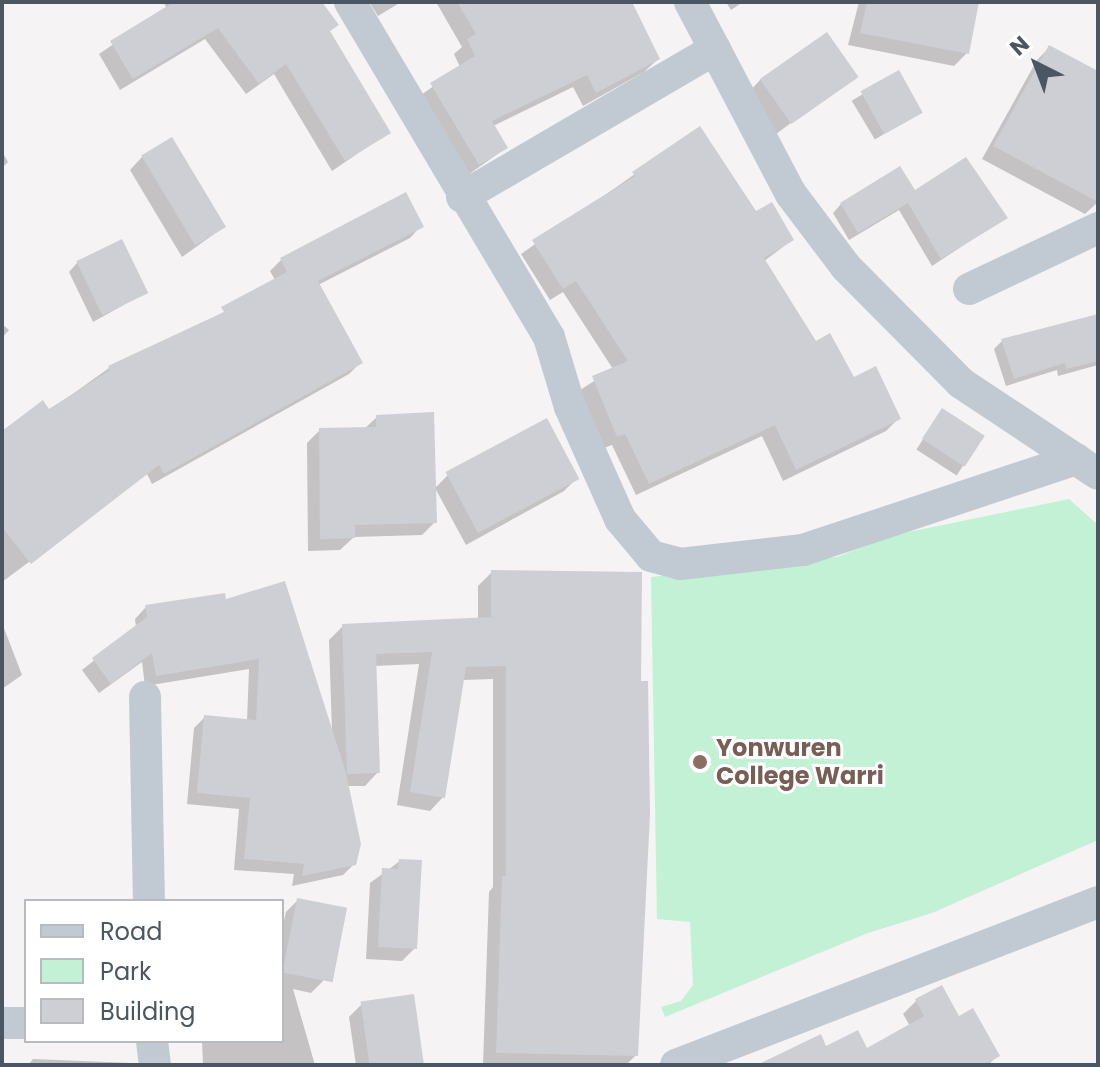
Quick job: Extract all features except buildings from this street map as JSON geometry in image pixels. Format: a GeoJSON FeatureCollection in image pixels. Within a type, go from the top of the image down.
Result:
{"type":"FeatureCollection","features":[{"type":"Feature","properties":{"kind":"street"},"geometry":{"type":"LineString","coordinates":[[350,2],[462,197],[549,337],[570,407],[620,519],[651,556],[680,564],[803,550],[1087,466]]}},
{"type":"Feature","properties":{"kind":"street"},"geometry":{"type":"LineString","coordinates":[[690,2],[791,194],[846,267],[961,383],[1087,466]]}},
{"type":"Feature","properties":{"kind":"street"},"geometry":{"type":"LineString","coordinates":[[462,197],[715,49]]}},
{"type":"Feature","properties":{"kind":"street"},"geometry":{"type":"LineString","coordinates":[[969,289],[1098,228]]}},
{"type":"Feature","properties":{"kind":"street"},"geometry":{"type":"LineString","coordinates":[[145,697],[149,899]]}},
{"type":"Feature","properties":{"kind":"street"},"geometry":{"type":"LineString","coordinates":[[676,1065],[1098,902]]}},
{"type":"Feature","properties":{"kind":"street"},"geometry":{"type":"LineString","coordinates":[[2,1023],[24,1023]]}},
{"type":"Feature","properties":{"kind":"street"},"geometry":{"type":"LineString","coordinates":[[152,1043],[155,1065]]}},
{"type":"Feature","properties":{"kind":"green space"},"geometry":{"type":"Polygon","coordinates":[[[1069,499],[1098,525],[1098,840],[932,913],[868,933],[665,1017],[661,1007],[681,1001],[693,985],[690,922],[657,919],[651,577],[837,557],[894,535],[1069,499]]]}},
{"type":"Feature","properties":{"kind":"place","name":"Yonwuren College Warri"},"geometry":{"type":"Point","coordinates":[700,762]}}]}
